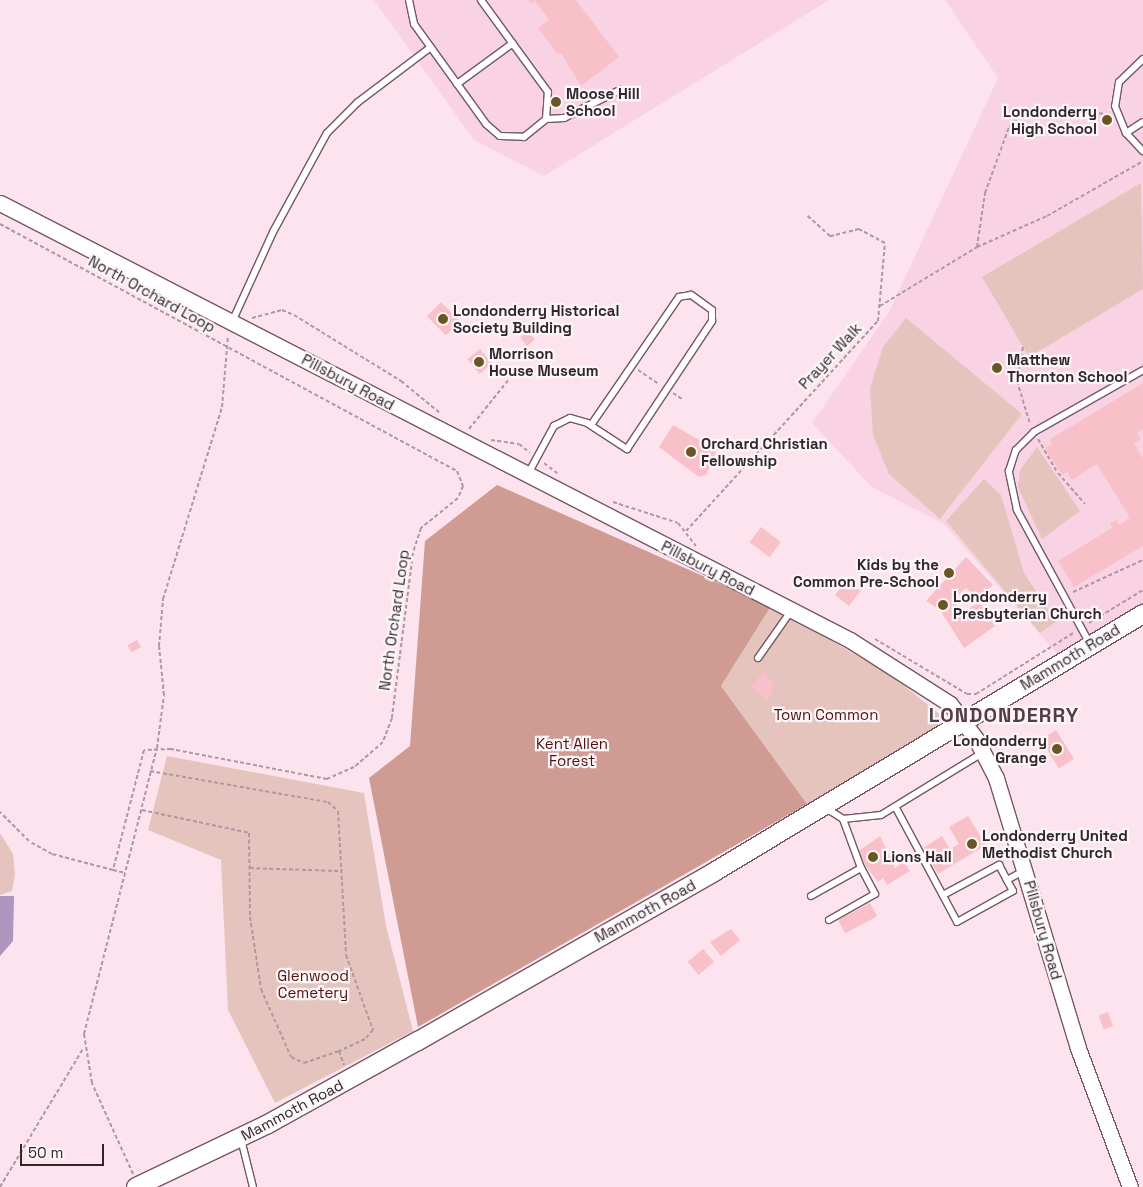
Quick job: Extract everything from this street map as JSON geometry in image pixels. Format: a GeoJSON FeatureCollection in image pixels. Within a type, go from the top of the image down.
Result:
{"type":"FeatureCollection","features":[{"type":"Feature","properties":{"kind":"main road","name":"Mammoth Road"},"geometry":{"type":"LineString","coordinates":[[137,1186],[240,1138],[349,1079],[823,807],[1143,614]]}},
{"type":"Feature","properties":{"kind":"street","name":"Pillsbury Road"},"geometry":{"type":"LineString","coordinates":[[0,203],[232,322],[526,477],[792,610],[921,682],[950,704],[984,752],[1026,870],[1078,1048],[1130,1187]]}},
{"type":"Feature","properties":{"kind":"lane"},"geometry":{"type":"LineString","coordinates":[[409,0],[411,19],[486,124],[500,136],[524,137],[546,119],[564,118],[620,90]]}},
{"type":"Feature","properties":{"kind":"lane"},"geometry":{"type":"LineString","coordinates":[[480,0],[548,92],[546,119]]}},
{"type":"Feature","properties":{"kind":"lane"},"geometry":{"type":"LineString","coordinates":[[457,84],[513,43]]}},
{"type":"Feature","properties":{"kind":"lane"},"geometry":{"type":"LineString","coordinates":[[232,322],[273,232],[327,133],[358,102],[431,47]]}},
{"type":"Feature","properties":{"kind":"lane"},"geometry":{"type":"LineString","coordinates":[[1143,59],[1119,82],[1116,115],[1126,133],[1143,151]]}},
{"type":"Feature","properties":{"kind":"lane"},"geometry":{"type":"LineString","coordinates":[[1126,133],[1143,122]]}},
{"type":"Feature","properties":{"kind":"lane"},"geometry":{"type":"LineString","coordinates":[[526,477],[554,426],[570,418],[591,425],[628,449],[712,321],[712,310],[691,295],[679,297],[591,425]]}},
{"type":"Feature","properties":{"kind":"lane"},"geometry":{"type":"LineString","coordinates":[[1091,646],[1017,510],[1009,484],[1016,450],[1034,432],[1143,370]]}},
{"type":"Feature","properties":{"kind":"lane"},"geometry":{"type":"LineString","coordinates":[[758,658],[792,610]]}},
{"type":"Feature","properties":{"kind":"lane"},"geometry":{"type":"LineString","coordinates":[[823,807],[843,819],[881,815],[896,808],[984,752]]}},
{"type":"Feature","properties":{"kind":"lane"},"geometry":{"type":"LineString","coordinates":[[896,808],[957,922],[1014,891],[999,865],[943,895]]}},
{"type":"Feature","properties":{"kind":"lane"},"geometry":{"type":"LineString","coordinates":[[829,920],[875,894],[861,868],[843,819]]}},
{"type":"Feature","properties":{"kind":"lane"},"geometry":{"type":"LineString","coordinates":[[811,896],[861,868]]}},
{"type":"Feature","properties":{"kind":"lane"},"geometry":{"type":"LineString","coordinates":[[1008,880],[1026,870]]}},
{"type":"Feature","properties":{"kind":"lane"},"geometry":{"type":"LineString","coordinates":[[240,1138],[253,1187]]}},
{"type":"Feature","properties":{"kind":"path"},"geometry":{"type":"LineString","coordinates":[[977,247],[985,193],[1009,127],[1028,109],[1116,115]]}},
{"type":"Feature","properties":{"kind":"path"},"geometry":{"type":"LineString","coordinates":[[880,306],[977,247],[1047,216],[1143,161]]}},
{"type":"Feature","properties":{"kind":"path","name":"Prayer Walk"},"geometry":{"type":"LineString","coordinates":[[686,531],[878,321],[885,243],[859,229],[830,236],[807,215]]}},
{"type":"Feature","properties":{"kind":"path","name":"North Orchard Loop"},"geometry":{"type":"LineString","coordinates":[[0,224],[225,349],[457,471],[463,486],[458,498],[421,528],[418,536],[392,718],[376,748],[354,767],[327,779],[157,748]]}},
{"type":"Feature","properties":{"kind":"path"},"geometry":{"type":"LineString","coordinates":[[137,1186],[92,1083],[83,1049],[86,1018],[126,873],[157,748],[164,696],[159,646],[163,599],[222,407],[225,349],[232,322],[282,310],[294,315],[401,381],[442,416]]}},
{"type":"Feature","properties":{"kind":"path"},"geometry":{"type":"LineString","coordinates":[[1023,347],[1017,381],[1034,432],[1058,473],[1084,504]]}},
{"type":"Feature","properties":{"kind":"path"},"geometry":{"type":"LineString","coordinates":[[632,366],[662,386]]}},
{"type":"Feature","properties":{"kind":"path"},"geometry":{"type":"LineString","coordinates":[[471,436],[466,433],[510,379]]}},
{"type":"Feature","properties":{"kind":"path"},"geometry":{"type":"LineString","coordinates":[[672,392],[682,399]]}},
{"type":"Feature","properties":{"kind":"path"},"geometry":{"type":"LineString","coordinates":[[484,439],[519,444],[566,480]]}},
{"type":"Feature","properties":{"kind":"path"},"geometry":{"type":"LineString","coordinates":[[604,498],[678,523],[698,549]]}},
{"type":"Feature","properties":{"kind":"path"},"geometry":{"type":"LineString","coordinates":[[1064,598],[1143,560]]}},
{"type":"Feature","properties":{"kind":"path"},"geometry":{"type":"LineString","coordinates":[[870,636],[967,694],[976,694],[1143,590]]}},
{"type":"Feature","properties":{"kind":"path"},"geometry":{"type":"LineString","coordinates":[[113,870],[144,750],[157,748]]}},
{"type":"Feature","properties":{"kind":"path"},"geometry":{"type":"LineString","coordinates":[[142,810],[245,828],[251,841],[250,868],[256,971],[289,1052],[304,1064],[365,1040],[373,1030],[351,977],[340,870],[338,811],[328,802],[150,771]]}},
{"type":"Feature","properties":{"kind":"path"},"geometry":{"type":"LineString","coordinates":[[0,812],[29,841],[52,854],[126,873]]}},
{"type":"Feature","properties":{"kind":"path"},"geometry":{"type":"LineString","coordinates":[[250,868],[340,870]]}},
{"type":"Feature","properties":{"kind":"path"},"geometry":{"type":"LineString","coordinates":[[0,1187],[83,1049]]}},
{"type":"Feature","properties":{"kind":"path"},"geometry":{"type":"LineString","coordinates":[[340,1051],[349,1079]]}},
{"type":"Feature","properties":{"kind":"shaded area","name":"Moose Hill School"},"geometry":{"type":"Polygon","coordinates":[[[374,0],[829,0],[544,176],[474,140],[374,0]]]}},
{"type":"Feature","properties":{"kind":"shaded area","name":"Matthew Thornton School"},"geometry":{"type":"Polygon","coordinates":[[[945,0],[1143,0],[1143,608],[1060,657],[944,524],[872,487],[812,423],[889,312],[998,78],[945,0]]]}},
{"type":"Feature","properties":{"kind":"shaded area"},"geometry":{"type":"Polygon","coordinates":[[[0,896],[14,896],[13,941],[0,956],[0,896]]]}},
{"type":"Feature","properties":{"kind":"green space"},"geometry":{"type":"Polygon","coordinates":[[[1141,183],[1143,289],[1029,357],[982,277],[1141,183]]]}},
{"type":"Feature","properties":{"kind":"green space"},"geometry":{"type":"Polygon","coordinates":[[[906,318],[1022,414],[940,519],[889,474],[873,435],[870,388],[883,347],[906,318]]]}},
{"type":"Feature","properties":{"kind":"green space"},"geometry":{"type":"Polygon","coordinates":[[[1037,447],[1080,511],[1042,539],[1018,487],[1020,470],[1037,447]]]}},
{"type":"Feature","properties":{"kind":"green space"},"geometry":{"type":"Polygon","coordinates":[[[984,479],[1001,495],[1024,573],[1056,622],[1040,633],[946,521],[984,479]]]}},
{"type":"Feature","properties":{"kind":"green space","name":"Kent Allen Forest"},"geometry":{"type":"Polygon","coordinates":[[[497,485],[771,606],[721,686],[807,804],[418,1027],[369,778],[410,746],[425,541],[497,485]]]}},
{"type":"Feature","properties":{"kind":"green space","name":"Town Common"},"geometry":{"type":"Polygon","coordinates":[[[771,606],[891,675],[948,721],[807,804],[721,686],[771,606]]]}},
{"type":"Feature","properties":{"kind":"green space","name":"Glenwood Cemetery"},"geometry":{"type":"Polygon","coordinates":[[[167,756],[364,793],[386,926],[413,1031],[275,1103],[228,1010],[221,860],[148,830],[167,756]]]}},
{"type":"Feature","properties":{"kind":"green space"},"geometry":{"type":"Polygon","coordinates":[[[0,833],[13,854],[15,875],[12,891],[0,895],[0,833]]]}},
{"type":"Feature","properties":{"kind":"building"},"geometry":{"type":"Polygon","coordinates":[[[528,0],[576,0],[619,57],[581,86],[561,53],[558,55],[538,28],[549,20],[535,1],[531,4],[528,0]]]}},
{"type":"Feature","properties":{"kind":"building","name":"Londonderry Historical Society Building"},"geometry":{"type":"Polygon","coordinates":[[[441,302],[460,321],[446,335],[427,316],[441,302]]]}},
{"type":"Feature","properties":{"kind":"building"},"geometry":{"type":"Polygon","coordinates":[[[528,331],[535,340],[527,346],[520,337],[528,331]]]}},
{"type":"Feature","properties":{"kind":"building","name":"Morrison House Museum"},"geometry":{"type":"Polygon","coordinates":[[[480,349],[492,364],[480,374],[468,359],[480,349]]]}},
{"type":"Feature","properties":{"kind":"building"},"geometry":{"type":"Polygon","coordinates":[[[1143,383],[1143,429],[1137,432],[1141,439],[1134,443],[1143,458],[1143,546],[1074,587],[1058,561],[1112,528],[1110,524],[1116,520],[1119,525],[1130,518],[1097,464],[1072,480],[1067,472],[1062,475],[1045,448],[1052,444],[1049,440],[1143,383]]]}},
{"type":"Feature","properties":{"kind":"building","name":"Orchard Christian Fellowship"},"geometry":{"type":"Polygon","coordinates":[[[673,425],[717,450],[706,475],[699,477],[659,447],[673,425]]]}},
{"type":"Feature","properties":{"kind":"building"},"geometry":{"type":"Polygon","coordinates":[[[761,527],[781,542],[770,557],[750,542],[761,527]]]}},
{"type":"Feature","properties":{"kind":"building","name":"Londonderry Presbyterian Church"},"geometry":{"type":"Polygon","coordinates":[[[966,557],[993,585],[978,600],[966,588],[953,599],[963,613],[979,602],[995,626],[964,648],[940,610],[926,601],[966,557]]]}},
{"type":"Feature","properties":{"kind":"building"},"geometry":{"type":"Polygon","coordinates":[[[844,584],[861,590],[849,606],[835,595],[844,584]]]}},
{"type":"Feature","properties":{"kind":"building"},"geometry":{"type":"Polygon","coordinates":[[[137,640],[141,647],[131,652],[127,646],[137,640]]]}},
{"type":"Feature","properties":{"kind":"building"},"geometry":{"type":"Polygon","coordinates":[[[765,670],[774,686],[768,701],[751,686],[765,670]]]}},
{"type":"Feature","properties":{"kind":"building","name":"Londonderry Grange"},"geometry":{"type":"Polygon","coordinates":[[[1056,730],[1074,759],[1059,768],[1041,740],[1056,730]]]}},
{"type":"Feature","properties":{"kind":"building","name":"Londonderry United Methodist Church"},"geometry":{"type":"Polygon","coordinates":[[[968,816],[986,845],[938,874],[923,848],[942,836],[950,849],[959,844],[949,827],[968,816]]]}},
{"type":"Feature","properties":{"kind":"building","name":"Lions Hall"},"geometry":{"type":"Polygon","coordinates":[[[880,836],[895,868],[904,862],[910,871],[887,885],[883,878],[878,882],[856,853],[880,836]]]}},
{"type":"Feature","properties":{"kind":"building"},"geometry":{"type":"Polygon","coordinates":[[[870,903],[877,916],[845,933],[838,920],[870,903]]]}},
{"type":"Feature","properties":{"kind":"building"},"geometry":{"type":"Polygon","coordinates":[[[731,929],[740,940],[721,956],[710,942],[731,929]]]}},
{"type":"Feature","properties":{"kind":"building"},"geometry":{"type":"Polygon","coordinates":[[[703,949],[714,962],[699,975],[688,962],[703,949]]]}},
{"type":"Feature","properties":{"kind":"building"},"geometry":{"type":"Polygon","coordinates":[[[1108,1012],[1113,1026],[1104,1030],[1099,1015],[1108,1012]]]}},
{"type":"Feature","properties":{"kind":"place","name":"Moose Hill School"},"geometry":{"type":"Point","coordinates":[556,102]}},
{"type":"Feature","properties":{"kind":"place","name":"Londonderry High School"},"geometry":{"type":"Point","coordinates":[1107,120]}},
{"type":"Feature","properties":{"kind":"place","name":"Londonderry Historical Society Building"},"geometry":{"type":"Point","coordinates":[443,319]}},
{"type":"Feature","properties":{"kind":"place","name":"Morrison House Museum"},"geometry":{"type":"Point","coordinates":[479,362]}},
{"type":"Feature","properties":{"kind":"place","name":"Matthew Thornton School"},"geometry":{"type":"Point","coordinates":[997,368]}},
{"type":"Feature","properties":{"kind":"place","name":"Orchard Christian Fellowship"},"geometry":{"type":"Point","coordinates":[691,452]}},
{"type":"Feature","properties":{"kind":"place","name":"Kids by the Common Pre-School"},"geometry":{"type":"Point","coordinates":[949,573]}},
{"type":"Feature","properties":{"kind":"place","name":"Londonderry Presbyterian Church"},"geometry":{"type":"Point","coordinates":[943,605]}},
{"type":"Feature","properties":{"kind":"place","name":"Londonderry Grange"},"geometry":{"type":"Point","coordinates":[1057,749]}},
{"type":"Feature","properties":{"kind":"place","name":"Londonderry United Methodist Church"},"geometry":{"type":"Point","coordinates":[972,844]}},
{"type":"Feature","properties":{"kind":"place","name":"Lions Hall"},"geometry":{"type":"Point","coordinates":[873,857]}},
{"type":"Feature","properties":{"kind":"district","name":"LONDONDERRY"},"geometry":{"type":"Point","coordinates":[1004,715]}}]}
